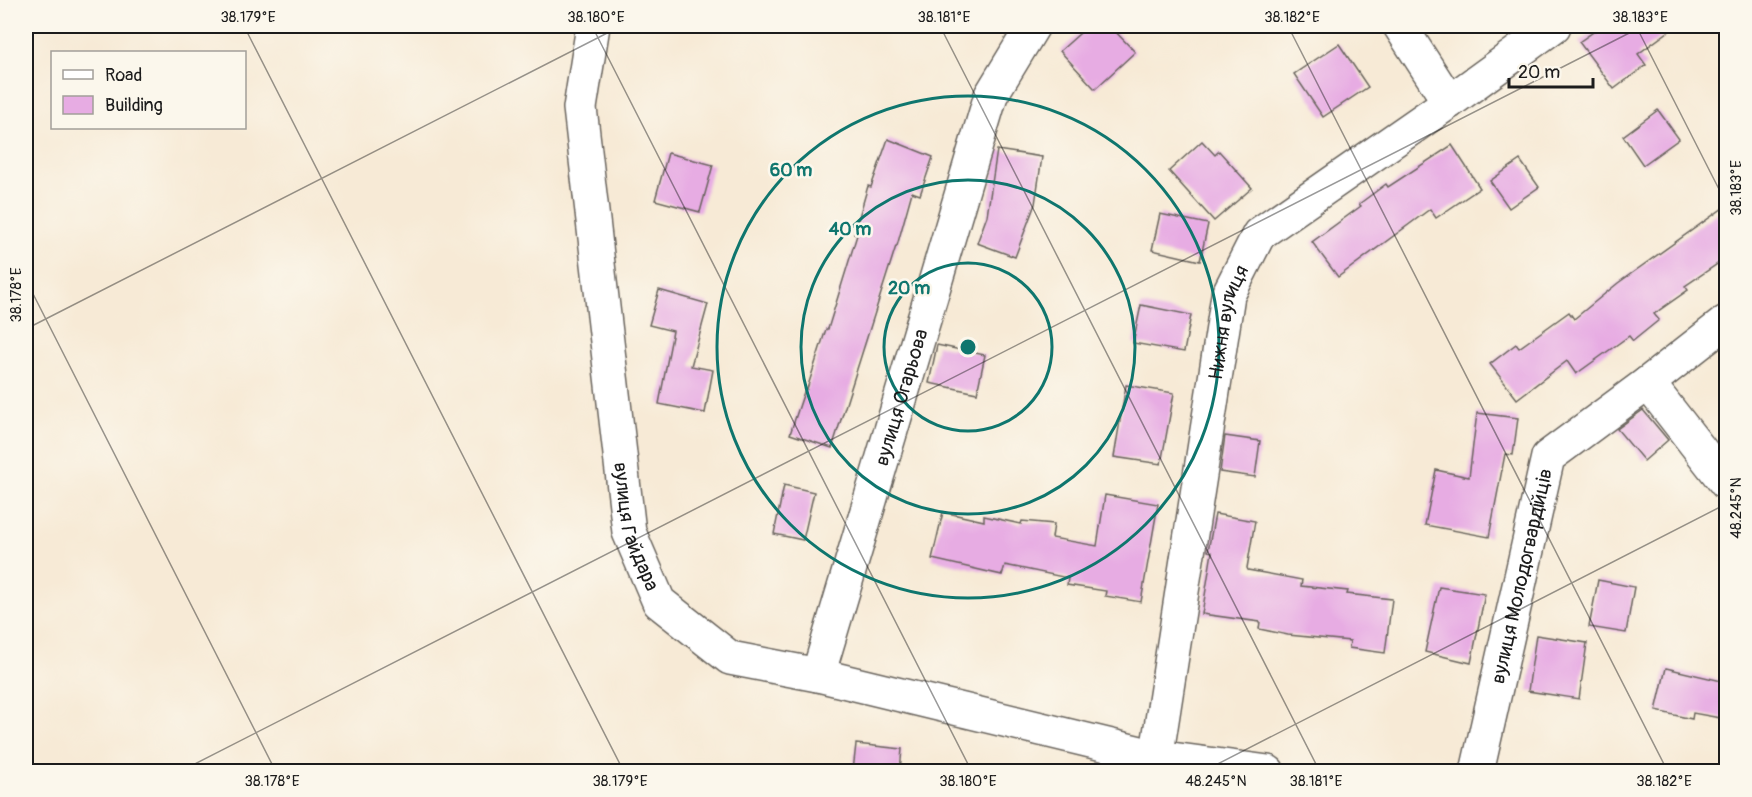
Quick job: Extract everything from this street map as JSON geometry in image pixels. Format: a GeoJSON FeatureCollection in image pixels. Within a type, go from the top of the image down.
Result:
{"type":"FeatureCollection","features":[{"type":"Feature","properties":{"kind":"street","name":"вулиця Гайдара"},"geometry":{"type":"LineString","coordinates":[[593,26],[580,108],[629,532],[659,602],[730,658],[818,675],[1156,764],[1268,771]]}},
{"type":"Feature","properties":{"kind":"street","name":"вулиця Огарьова"},"geometry":{"type":"LineString","coordinates":[[818,675],[991,95],[1033,26]]}},
{"type":"Feature","properties":{"kind":"street"},"geometry":{"type":"LineString","coordinates":[[1400,26],[1449,102]]}},
{"type":"Feature","properties":{"kind":"street","name":"Нижня вулиця"},"geometry":{"type":"LineString","coordinates":[[1156,764],[1228,295],[1259,234],[1554,26]]}},
{"type":"Feature","properties":{"kind":"street","name":"вулиця Молодогвардійців"},"geometry":{"type":"LineString","coordinates":[[1477,771],[1548,457],[1726,322]]}},
{"type":"Feature","properties":{"kind":"street"},"geometry":{"type":"LineString","coordinates":[[1648,383],[1726,483]]}},
{"type":"Feature","properties":{"kind":"building"},"geometry":{"type":"Polygon","coordinates":[[[1088,26],[1110,26],[1135,52],[1095,89],[1060,51],[1088,26]]]}},
{"type":"Feature","properties":{"kind":"building"},"geometry":{"type":"Polygon","coordinates":[[[1602,26],[1676,26],[1638,54],[1646,65],[1614,89],[1579,42],[1602,26]]]}},
{"type":"Feature","properties":{"kind":"building"},"geometry":{"type":"Polygon","coordinates":[[[1339,44],[1368,87],[1323,117],[1294,74],[1339,44]]]}},
{"type":"Feature","properties":{"kind":"building"},"geometry":{"type":"Polygon","coordinates":[[[1658,110],[1679,139],[1643,165],[1623,136],[1658,110]]]}},
{"type":"Feature","properties":{"kind":"building"},"geometry":{"type":"Polygon","coordinates":[[[888,139],[933,157],[920,195],[912,192],[832,448],[790,434],[826,329],[828,329],[857,235],[854,234],[868,186],[871,187],[888,139]]]}},
{"type":"Feature","properties":{"kind":"building"},"geometry":{"type":"Polygon","coordinates":[[[1202,141],[1215,155],[1219,151],[1252,188],[1214,221],[1169,171],[1202,141]]]}},
{"type":"Feature","properties":{"kind":"building"},"geometry":{"type":"Polygon","coordinates":[[[1452,145],[1480,188],[1436,218],[1430,209],[1338,277],[1312,242],[1361,206],[1359,204],[1386,184],[1388,187],[1452,145]]]}},
{"type":"Feature","properties":{"kind":"building"},"geometry":{"type":"Polygon","coordinates":[[[997,150],[1042,157],[1035,204],[1015,257],[977,243],[987,216],[997,150]]]}},
{"type":"Feature","properties":{"kind":"building"},"geometry":{"type":"Polygon","coordinates":[[[668,153],[713,165],[700,212],[655,200],[668,153]]]}},
{"type":"Feature","properties":{"kind":"building"},"geometry":{"type":"Polygon","coordinates":[[[1520,160],[1539,187],[1509,208],[1490,181],[1520,160]]]}},
{"type":"Feature","properties":{"kind":"building"},"geometry":{"type":"Polygon","coordinates":[[[1726,206],[1726,258],[1685,286],[1688,290],[1654,314],[1659,320],[1633,341],[1629,336],[1576,374],[1567,361],[1517,399],[1490,364],[1516,344],[1519,348],[1569,312],[1574,319],[1618,283],[1726,206]]]}},
{"type":"Feature","properties":{"kind":"building"},"geometry":{"type":"Polygon","coordinates":[[[1160,214],[1208,224],[1200,261],[1152,250],[1160,214]]]}},
{"type":"Feature","properties":{"kind":"building"},"geometry":{"type":"Polygon","coordinates":[[[659,290],[708,304],[691,366],[713,370],[705,413],[659,404],[673,331],[649,325],[659,290]]]}},
{"type":"Feature","properties":{"kind":"building"},"geometry":{"type":"Polygon","coordinates":[[[1141,305],[1191,315],[1184,352],[1133,343],[1141,305]]]}},
{"type":"Feature","properties":{"kind":"building"},"geometry":{"type":"Polygon","coordinates":[[[937,345],[985,355],[977,393],[929,383],[937,345]]]}},
{"type":"Feature","properties":{"kind":"building"},"geometry":{"type":"Polygon","coordinates":[[[1126,385],[1174,393],[1161,464],[1114,457],[1126,385]]]}},
{"type":"Feature","properties":{"kind":"building"},"geometry":{"type":"Polygon","coordinates":[[[1643,410],[1668,440],[1644,461],[1617,429],[1643,410]]]}},
{"type":"Feature","properties":{"kind":"building"},"geometry":{"type":"Polygon","coordinates":[[[1477,413],[1518,418],[1513,455],[1505,454],[1489,537],[1425,525],[1436,470],[1469,477],[1477,413]]]}},
{"type":"Feature","properties":{"kind":"building"},"geometry":{"type":"Polygon","coordinates":[[[1225,436],[1260,441],[1255,477],[1220,472],[1225,436]]]}},
{"type":"Feature","properties":{"kind":"building"},"geometry":{"type":"Polygon","coordinates":[[[784,485],[814,492],[803,540],[774,534],[784,485]]]}},
{"type":"Feature","properties":{"kind":"building"},"geometry":{"type":"Polygon","coordinates":[[[1105,495],[1158,504],[1141,602],[1105,596],[1106,591],[1067,585],[1068,578],[1005,565],[1002,575],[932,559],[943,512],[984,521],[984,516],[1021,524],[1022,521],[1054,524],[1052,538],[1097,546],[1105,495]]]}},
{"type":"Feature","properties":{"kind":"building"},"geometry":{"type":"Polygon","coordinates":[[[1215,514],[1255,521],[1248,570],[1302,580],[1301,586],[1392,599],[1385,653],[1349,648],[1350,641],[1288,635],[1259,629],[1260,622],[1202,614],[1212,552],[1208,551],[1215,514]]]}},
{"type":"Feature","properties":{"kind":"building"},"geometry":{"type":"Polygon","coordinates":[[[1598,580],[1634,587],[1626,633],[1589,627],[1598,580]]]}},
{"type":"Feature","properties":{"kind":"building"},"geometry":{"type":"Polygon","coordinates":[[[1439,587],[1485,594],[1471,663],[1425,652],[1439,587]]]}},
{"type":"Feature","properties":{"kind":"building"},"geometry":{"type":"Polygon","coordinates":[[[1536,635],[1587,643],[1579,699],[1528,691],[1536,635]]]}},
{"type":"Feature","properties":{"kind":"building"},"geometry":{"type":"Polygon","coordinates":[[[1666,668],[1726,682],[1726,719],[1693,713],[1692,719],[1656,711],[1666,668]]]}},
{"type":"Feature","properties":{"kind":"building"},"geometry":{"type":"Polygon","coordinates":[[[856,744],[902,749],[900,771],[853,771],[856,744]]]}}]}
